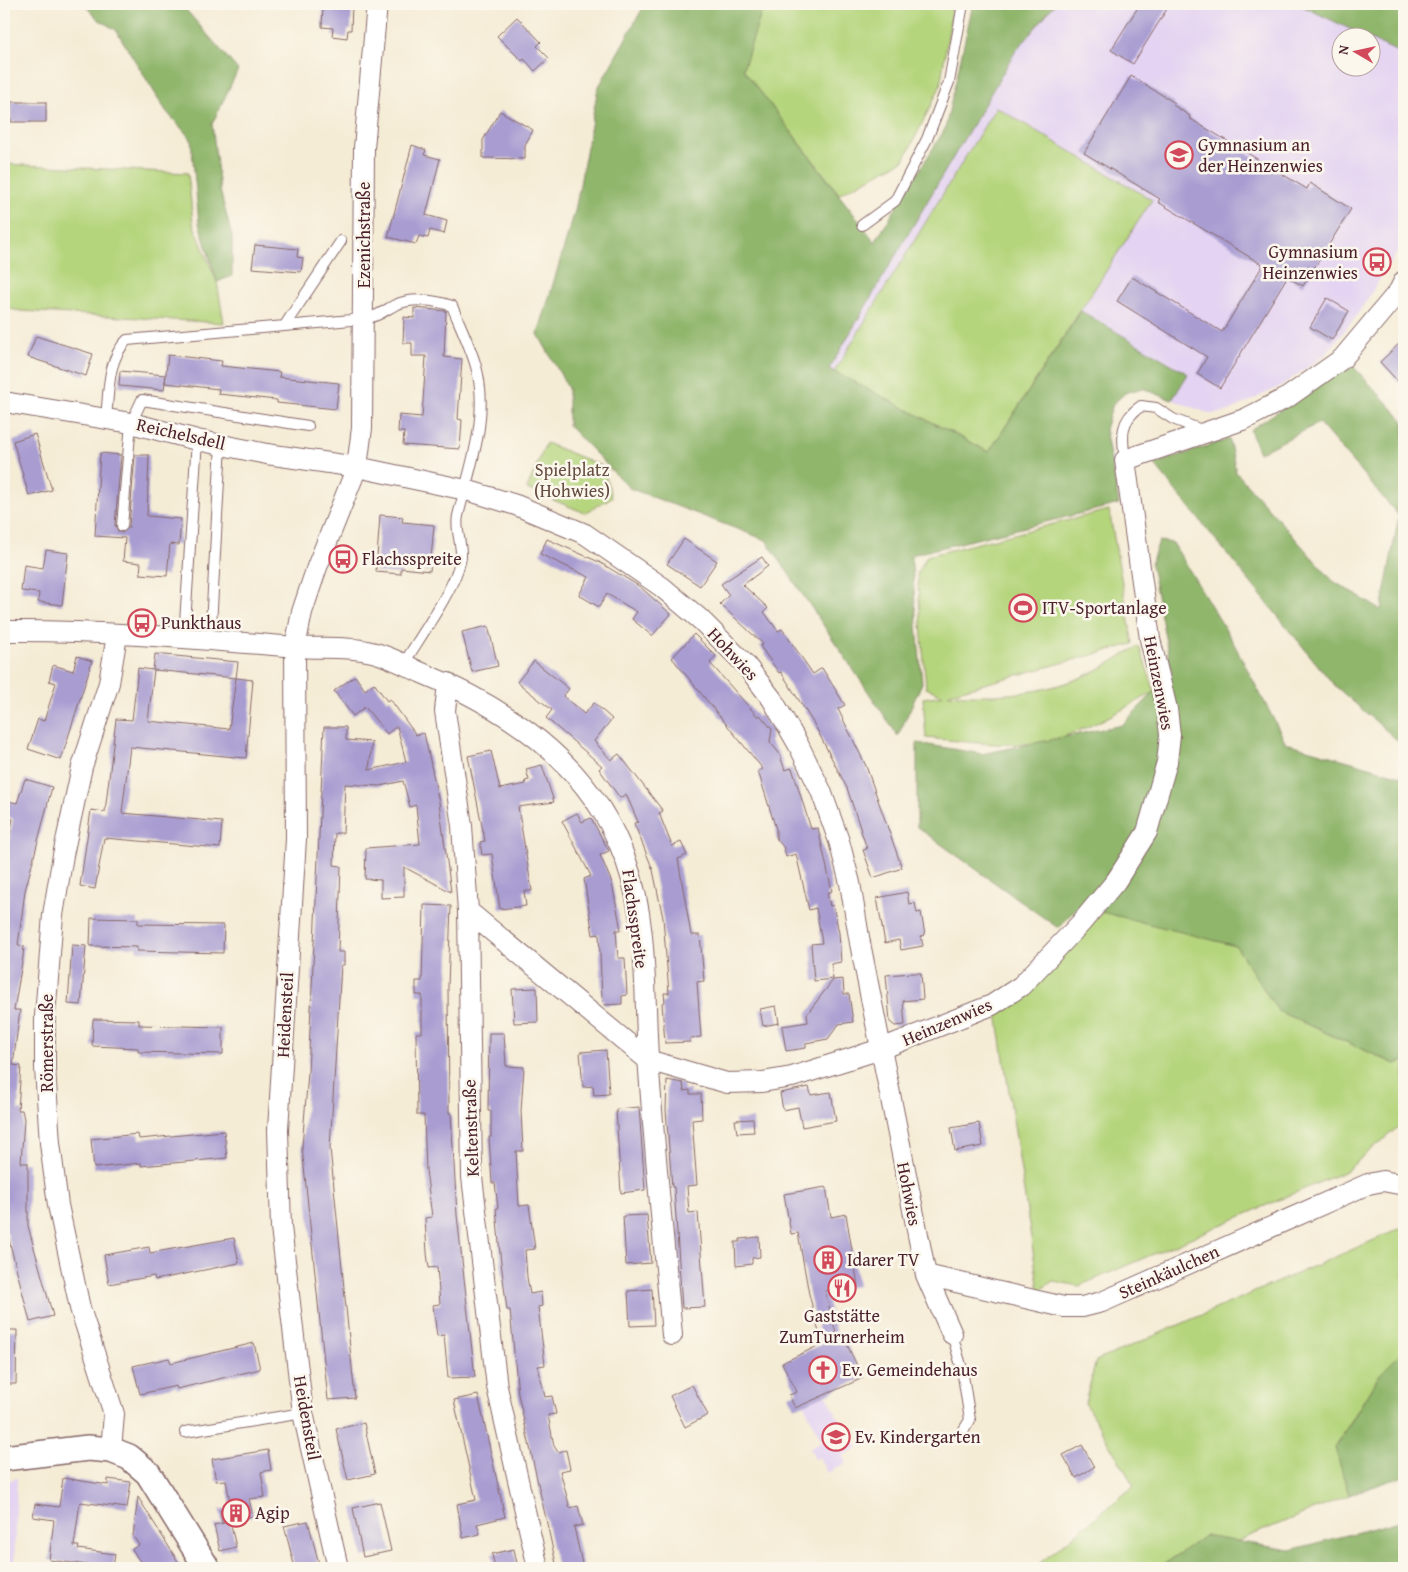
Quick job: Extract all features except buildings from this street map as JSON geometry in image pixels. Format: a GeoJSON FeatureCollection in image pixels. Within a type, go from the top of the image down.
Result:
{"type":"FeatureCollection","features":[{"type":"Feature","properties":{"kind":"street","name":"Ezenichstraße"},"geometry":{"type":"LineString","coordinates":[[357,467],[362,428],[364,148],[377,4]]}},
{"type":"Feature","properties":{"kind":"street"},"geometry":{"type":"LineString","coordinates":[[1125,460],[1205,431],[1246,419],[1288,397],[1342,359],[1399,291],[1404,280]]}},
{"type":"Feature","properties":{"kind":"street","name":"Reichelsdell"},"geometry":{"type":"LineString","coordinates":[[4,402],[106,418],[266,454],[357,467]]}},
{"type":"Feature","properties":{"kind":"street","name":"Heinzenwies"},"geometry":{"type":"LineString","coordinates":[[881,1049],[992,1005],[1021,986],[1082,923],[1105,895],[1147,832],[1168,762],[1170,735],[1167,708],[1150,639],[1125,460]]}},
{"type":"Feature","properties":{"kind":"street","name":"Hohwies"},"geometry":{"type":"LineString","coordinates":[[357,467],[466,490],[516,505],[585,534],[662,587],[701,620],[745,664],[772,699],[798,744],[821,791],[839,840],[850,883],[926,1275],[952,1334]]}},
{"type":"Feature","properties":{"kind":"street","name":"Heidensteil"},"geometry":{"type":"LineString","coordinates":[[338,1568],[303,1413],[281,1227],[278,1130],[296,839],[295,647],[302,612],[317,567],[357,467]]}},
{"type":"Feature","properties":{"kind":"street","name":"Flachsspreite"},"geometry":{"type":"LineString","coordinates":[[4,631],[184,638],[295,647],[367,650],[448,683],[522,726],[550,749],[597,802],[614,832],[627,861],[636,897],[641,935],[648,1060],[672,1335]]}},
{"type":"Feature","properties":{"kind":"street","name":"Römerstraße"},"geometry":{"type":"LineString","coordinates":[[111,1450],[114,1414],[80,1308],[58,1205],[46,1087],[45,1016],[53,915],[63,855],[82,767],[109,683],[117,635]]}},
{"type":"Feature","properties":{"kind":"street","name":"Keltenstraße"},"geometry":{"type":"LineString","coordinates":[[448,683],[445,710],[462,826],[468,911],[471,1151],[481,1257],[497,1387],[538,1568]]}},
{"type":"Feature","properties":{"kind":"street"},"geometry":{"type":"LineString","coordinates":[[468,911],[648,1060],[708,1079],[742,1084],[792,1077],[881,1049]]}},
{"type":"Feature","properties":{"kind":"street","name":"Steinkäulchen"},"geometry":{"type":"LineString","coordinates":[[926,1275],[1039,1302],[1064,1307],[1082,1307],[1102,1302],[1368,1184],[1383,1181],[1404,1184]]}},
{"type":"Feature","properties":{"kind":"street"},"geometry":{"type":"LineString","coordinates":[[4,1458],[81,1448],[111,1450],[129,1457],[148,1473],[207,1568]]}},
{"type":"Feature","properties":{"kind":"lane"},"geometry":{"type":"LineString","coordinates":[[862,225],[895,201],[927,139],[950,82],[963,4]]}},
{"type":"Feature","properties":{"kind":"lane"},"geometry":{"type":"LineString","coordinates":[[284,325],[341,241]]}},
{"type":"Feature","properties":{"kind":"lane"},"geometry":{"type":"LineString","coordinates":[[106,418],[113,361],[118,349],[127,340],[363,319],[380,316],[396,305],[415,301],[437,300],[452,306],[476,363],[481,391],[481,415],[466,490],[457,518],[461,558],[451,585],[403,664]]}},
{"type":"Feature","properties":{"kind":"lane"},"geometry":{"type":"LineString","coordinates":[[122,526],[131,423],[142,400],[308,426]]}},
{"type":"Feature","properties":{"kind":"lane"},"geometry":{"type":"LineString","coordinates":[[1125,460],[1122,440],[1124,422],[1131,413],[1141,406],[1156,408],[1173,419],[1205,431]]}},
{"type":"Feature","properties":{"kind":"lane"},"geometry":{"type":"LineString","coordinates":[[184,638],[197,440]]}},
{"type":"Feature","properties":{"kind":"lane"},"geometry":{"type":"LineString","coordinates":[[211,626],[221,444]]}},
{"type":"Feature","properties":{"kind":"lane"},"geometry":{"type":"LineString","coordinates":[[952,1334],[962,1369],[970,1420],[960,1436]]}},
{"type":"Feature","properties":{"kind":"lane"},"geometry":{"type":"LineString","coordinates":[[185,1432],[303,1413]]}},
{"type":"Feature","properties":{"kind":"shaded area","name":"Gymnasium an der Heinzenwies"},"geometry":{"type":"Polygon","coordinates":[[[1055,4],[1298,4],[1349,28],[1330,28],[1330,78],[1380,78],[1380,43],[1404,55],[1404,242],[1355,318],[1325,355],[1281,386],[1227,412],[1210,414],[1142,388],[1125,393],[1113,404],[1105,429],[1116,477],[989,452],[829,369],[1015,52],[1055,4]]]}},
{"type":"Feature","properties":{"kind":"shaded area","name":"Ev. Kindergarten"},"geometry":{"type":"Polygon","coordinates":[[[826,1393],[845,1432],[849,1430],[858,1448],[843,1455],[846,1463],[827,1473],[819,1457],[815,1459],[810,1448],[822,1442],[804,1404],[826,1393]]]}},
{"type":"Feature","properties":{"kind":"shaded area"},"geometry":{"type":"Polygon","coordinates":[[[17,1478],[14,1568],[4,1568],[4,1482],[17,1478]]]}},
{"type":"Feature","properties":{"kind":"green space"},"geometry":{"type":"Polygon","coordinates":[[[83,4],[181,4],[238,70],[212,124],[220,190],[232,237],[232,276],[217,282],[199,223],[191,139],[166,111],[116,30],[98,19],[83,4]]]}},
{"type":"Feature","properties":{"kind":"green space"},"geometry":{"type":"Polygon","coordinates":[[[645,4],[764,4],[743,69],[875,242],[945,129],[973,4],[1055,4],[1015,52],[829,369],[989,452],[1081,311],[1188,374],[1172,400],[1142,388],[1125,393],[1113,404],[1105,429],[1119,504],[911,555],[922,683],[898,736],[766,540],[629,488],[568,425],[568,388],[538,334],[575,211],[598,88],[645,4]]]}},
{"type":"Feature","properties":{"kind":"green space"},"geometry":{"type":"Polygon","coordinates":[[[764,4],[953,4],[940,87],[904,160],[839,194],[743,69],[764,4]]]}},
{"type":"Feature","properties":{"kind":"green space"},"geometry":{"type":"Polygon","coordinates":[[[1298,4],[1404,4],[1404,55],[1380,43],[1380,28],[1348,28],[1298,4]]]}},
{"type":"Feature","properties":{"kind":"green space"},"geometry":{"type":"Polygon","coordinates":[[[996,107],[1152,200],[989,452],[834,372],[996,107]]]}},
{"type":"Feature","properties":{"kind":"green space"},"geometry":{"type":"Polygon","coordinates":[[[4,164],[188,173],[193,223],[217,282],[224,323],[21,311],[4,308],[4,164]]]}},
{"type":"Feature","properties":{"kind":"green space"},"geometry":{"type":"Polygon","coordinates":[[[1350,363],[1404,421],[1404,746],[1334,685],[1154,464],[1229,439],[1236,472],[1333,581],[1381,610],[1399,516],[1319,423],[1259,453],[1250,430],[1350,363]]]}},
{"type":"Feature","properties":{"kind":"green space","name":"Spielplatz (Hohwies)"},"geometry":{"type":"Polygon","coordinates":[[[546,443],[602,466],[612,497],[585,513],[527,489],[546,443]]]}},
{"type":"Feature","properties":{"kind":"green space","name":"ITV-Sportanlage"},"geometry":{"type":"Polygon","coordinates":[[[1109,510],[1133,644],[947,694],[999,695],[1049,688],[1089,674],[1139,646],[1155,692],[1086,728],[1057,739],[1028,744],[999,744],[926,738],[923,698],[943,695],[926,688],[917,573],[927,556],[1109,510]]]}},
{"type":"Feature","properties":{"kind":"green space"},"geometry":{"type":"Polygon","coordinates":[[[1159,541],[1173,543],[1233,642],[1286,743],[1404,777],[1404,1061],[1395,1064],[1278,1011],[1236,946],[1078,906],[1058,928],[917,827],[917,743],[982,754],[1122,725],[1172,674],[1151,564],[1159,541]]]}},
{"type":"Feature","properties":{"kind":"green space"},"geometry":{"type":"Polygon","coordinates":[[[1104,911],[1236,946],[1278,1011],[1395,1064],[1404,1061],[1404,1122],[1346,1171],[1079,1286],[1053,1281],[1039,1291],[997,1013],[1104,911]]]}},
{"type":"Feature","properties":{"kind":"green space"},"geometry":{"type":"Polygon","coordinates":[[[1404,1227],[1404,1350],[1380,1374],[1335,1447],[1349,1495],[1235,1542],[1204,1536],[1159,1568],[1034,1568],[1134,1486],[1085,1403],[1096,1361],[1404,1227]]]}},
{"type":"Feature","properties":{"kind":"green space"},"geometry":{"type":"Polygon","coordinates":[[[1404,1350],[1404,1476],[1349,1495],[1335,1448],[1380,1374],[1404,1350]]]}},
{"type":"Feature","properties":{"kind":"green space"},"geometry":{"type":"Polygon","coordinates":[[[1404,1520],[1404,1568],[1159,1568],[1204,1536],[1290,1550],[1404,1520]]]}},
{"type":"Feature","properties":{"kind":"place","name":"Gymnasium an der Heinzenwies"},"geometry":{"type":"Point","coordinates":[1179,155]}},
{"type":"Feature","properties":{"kind":"place","name":"Gymnasium Heinzenwies"},"geometry":{"type":"Point","coordinates":[1377,262]}},
{"type":"Feature","properties":{"kind":"place","name":"Flachsspreite"},"geometry":{"type":"Point","coordinates":[343,559]}},
{"type":"Feature","properties":{"kind":"place","name":"ITV-Sportanlage"},"geometry":{"type":"Point","coordinates":[1023,608]}},
{"type":"Feature","properties":{"kind":"place","name":"Punkthaus"},"geometry":{"type":"Point","coordinates":[142,623]}},
{"type":"Feature","properties":{"kind":"place","name":"Idarer TV"},"geometry":{"type":"Point","coordinates":[828,1260]}},
{"type":"Feature","properties":{"kind":"place","name":"Gaststätte ZumTurnerheim"},"geometry":{"type":"Point","coordinates":[842,1288]}},
{"type":"Feature","properties":{"kind":"place","name":"Ev. Gemeindehaus"},"geometry":{"type":"Point","coordinates":[823,1370]}},
{"type":"Feature","properties":{"kind":"place","name":"Ev. Kindergarten"},"geometry":{"type":"Point","coordinates":[836,1437]}},
{"type":"Feature","properties":{"kind":"place","name":"Agip"},"geometry":{"type":"Point","coordinates":[236,1513]}}]}
